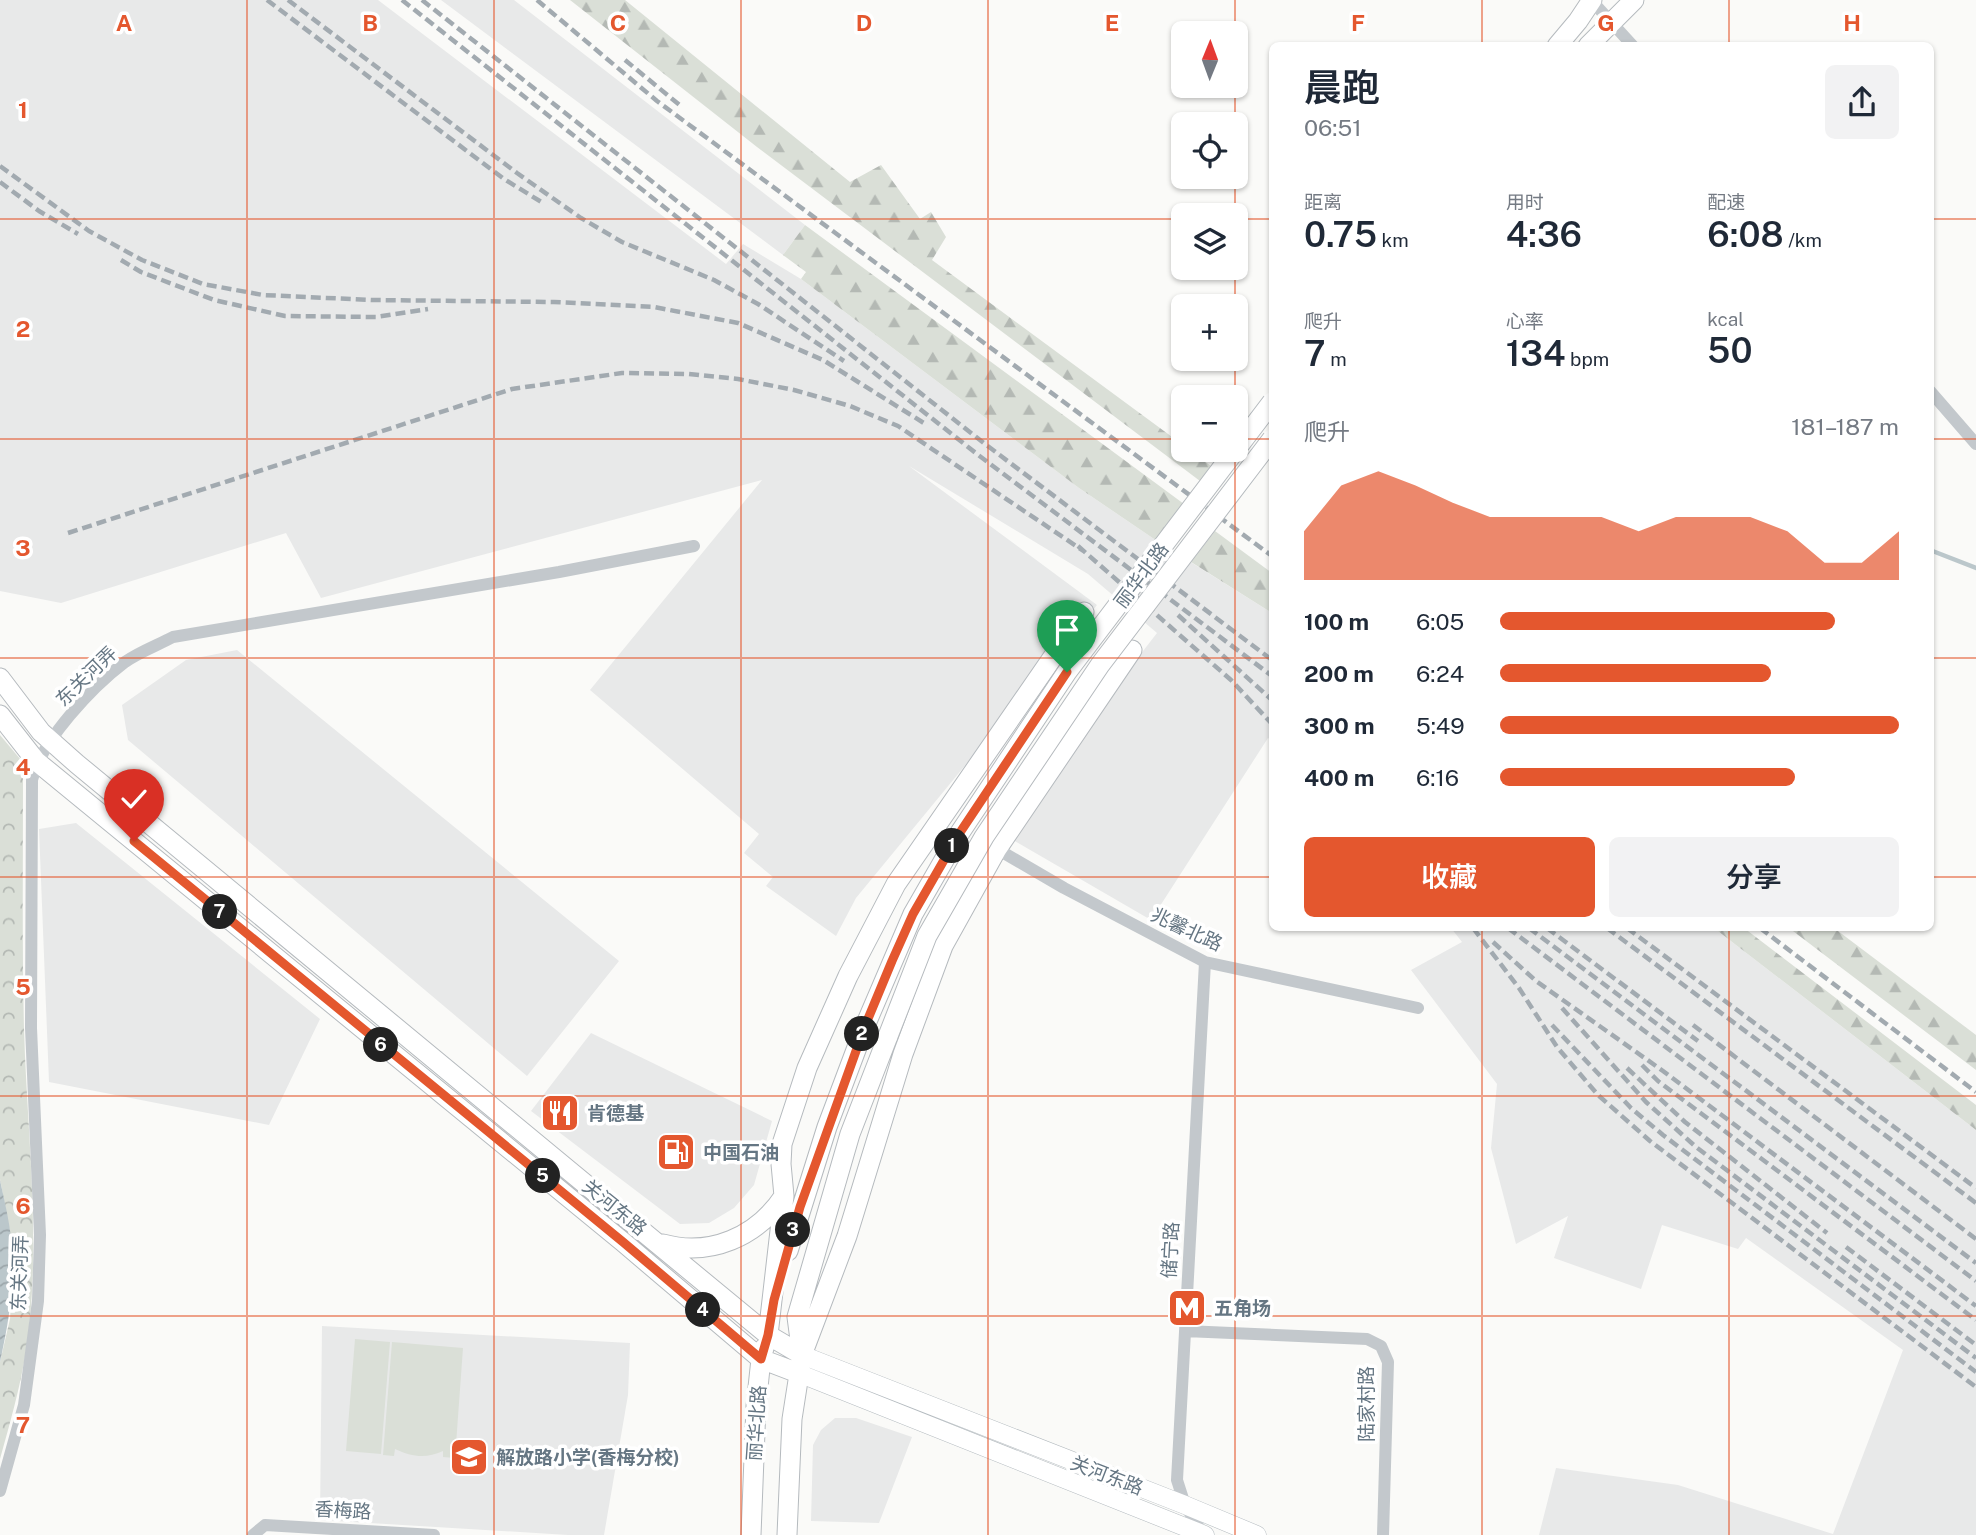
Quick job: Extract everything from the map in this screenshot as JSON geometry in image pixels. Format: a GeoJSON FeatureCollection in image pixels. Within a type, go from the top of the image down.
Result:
{"type":"FeatureCollection","features":[{"type":"Feature","properties":{"kind":"main road"},"geometry":{"type":"LineString","coordinates":[[1560,42],[1591,0]]}},
{"type":"Feature","properties":{"kind":"main road"},"geometry":{"type":"LineString","coordinates":[[1592,42],[1634,0]]}},
{"type":"Feature","properties":{"kind":"main road","name":"丽华北路"},"geometry":{"type":"LineString","coordinates":[[751,1535],[750,1504],[761,1359],[774,1300],[800,1207],[827,1127],[865,1026],[913,914],[959,834],[1067,672],[1269,406]]}},
{"type":"Feature","properties":{"kind":"main road","name":"丽华北路"},"geometry":{"type":"LineString","coordinates":[[787,1535],[792,1419],[800,1364],[797,1317],[850,1134],[927,936],[984,837],[1100,665],[1269,443]]}},
{"type":"Feature","properties":{"kind":"main road"},"geometry":{"type":"LineString","coordinates":[[768,1335],[784,1196],[780,1164],[782,1144],[807,1068],[848,976],[896,884],[1084,612]]}},
{"type":"Feature","properties":{"kind":"main road"},"geometry":{"type":"LineString","coordinates":[[800,1364],[847,1236],[903,1054],[943,946],[997,849],[1132,650]]}},
{"type":"Feature","properties":{"kind":"main road","name":"关河东路"},"geometry":{"type":"LineString","coordinates":[[0,678],[41,732],[52,742],[659,1243],[800,1364],[1204,1534]]}},
{"type":"Feature","properties":{"kind":"main road","name":"关河东路"},"geometry":{"type":"LineString","coordinates":[[0,715],[36,761],[623,1242],[761,1359],[800,1364],[1185,1505],[1257,1535]]}},
{"type":"Feature","properties":{"kind":"main road"},"geometry":{"type":"LineString","coordinates":[[659,1243],[682,1250],[708,1249],[743,1237],[774,1212],[827,1127]]}},
{"type":"Feature","properties":{"kind":"street"},"geometry":{"type":"LineString","coordinates":[[1591,0],[1630,42]]}},
{"type":"Feature","properties":{"kind":"street"},"geometry":{"type":"LineString","coordinates":[[1934,396],[1976,444]]}},
{"type":"Feature","properties":{"kind":"street","name":"东关河弄"},"geometry":{"type":"LineString","coordinates":[[0,1491],[24,1405],[38,1301],[40,1235],[31,1028],[32,780],[36,761],[75,709],[126,662],[173,637],[559,572],[694,546]]}},
{"type":"Feature","properties":{"kind":"street","name":"兆馨北路"},"geometry":{"type":"LineString","coordinates":[[997,849],[1064,888],[1205,962],[1418,1008]]}},
{"type":"Feature","properties":{"kind":"street","name":"储宁路"},"geometry":{"type":"LineString","coordinates":[[1204,1534],[1185,1505],[1177,1480],[1205,962]]}},
{"type":"Feature","properties":{"kind":"street","name":"陆家村路"},"geometry":{"type":"LineString","coordinates":[[1185,1331],[1367,1339],[1381,1346],[1388,1362],[1383,1535]]}},
{"type":"Feature","properties":{"kind":"street","name":"香梅路"},"geometry":{"type":"LineString","coordinates":[[253,1535],[265,1525],[434,1535]]}},
{"type":"Feature","properties":{"kind":"shaded area"},"geometry":{"type":"Polygon","coordinates":[[[0,0],[378,0],[726,264],[743,244],[801,279],[1079,488],[1269,611],[1269,739],[1151,920],[1013,840],[1088,722],[1157,633],[1088,574],[909,466],[1097,605],[856,898],[836,936],[766,886],[773,877],[744,853],[759,834],[590,690],[762,480],[321,598],[286,533],[61,603],[0,591],[0,0]]]}},
{"type":"Feature","properties":{"kind":"shaded area"},"geometry":{"type":"Polygon","coordinates":[[[441,0],[514,0],[805,225],[783,255],[441,0]]]}},
{"type":"Feature","properties":{"kind":"shaded area"},"geometry":{"type":"Polygon","coordinates":[[[237,650],[619,961],[527,1076],[128,740],[122,705],[186,660],[237,650]]]}},
{"type":"Feature","properties":{"kind":"shaded area"},"geometry":{"type":"Polygon","coordinates":[[[76,823],[320,1019],[269,1125],[49,1082],[39,829],[76,823]]]}},
{"type":"Feature","properties":{"kind":"shaded area"},"geometry":{"type":"Polygon","coordinates":[[[1453,931],[1718,931],[1976,1130],[1976,1535],[1539,1535],[1556,1468],[1678,1485],[1833,1534],[1903,1350],[1746,1238],[1738,1249],[1662,1225],[1641,1289],[1554,1258],[1568,1216],[1516,1244],[1491,1148],[1497,1084],[1411,970],[1462,942],[1453,931]]]}},
{"type":"Feature","properties":{"kind":"shaded area"},"geometry":{"type":"Polygon","coordinates":[[[591,1033],[772,1121],[754,1185],[734,1208],[709,1223],[680,1224],[531,1111],[591,1033]]]}},
{"type":"Feature","properties":{"kind":"shaded area","name":"解放路小学(香梅分校)"},"geometry":{"type":"Polygon","coordinates":[[[322,1326],[630,1343],[628,1395],[604,1535],[320,1520],[322,1326]]]}},
{"type":"Feature","properties":{"kind":"shaded area"},"geometry":{"type":"Polygon","coordinates":[[[835,1418],[856,1418],[912,1437],[879,1523],[811,1521],[813,1445],[821,1430],[835,1418]]]}},
{"type":"Feature","properties":{"kind":"green space"},"geometry":{"type":"Polygon","coordinates":[[[570,0],[625,0],[850,182],[881,165],[920,219],[931,212],[946,237],[932,260],[1171,436],[1171,459],[757,147],[570,0]]]}},
{"type":"Feature","properties":{"kind":"green space"},"geometry":{"type":"Polygon","coordinates":[[[805,225],[1184,504],[1157,541],[1079,488],[801,279],[806,272],[783,255],[805,225]]]}},
{"type":"Feature","properties":{"kind":"green space"},"geometry":{"type":"Polygon","coordinates":[[[1175,462],[1206,462],[1211,466],[1200,481],[1175,462]]]}},
{"type":"Feature","properties":{"kind":"green space"},"geometry":{"type":"Polygon","coordinates":[[[1215,531],[1269,571],[1269,611],[1191,562],[1215,531]]]}},
{"type":"Feature","properties":{"kind":"green space"},"geometry":{"type":"Polygon","coordinates":[[[0,735],[21,760],[23,775],[24,1029],[33,1272],[26,1351],[0,1459],[0,1362],[10,1319],[13,1275],[11,1238],[0,1179],[0,735]]]}},
{"type":"Feature","properties":{"kind":"green space"},"geometry":{"type":"Polygon","coordinates":[[[1718,931],[1748,931],[1976,1105],[1976,1130],[1718,931]]]}},
{"type":"Feature","properties":{"kind":"green space"},"geometry":{"type":"Polygon","coordinates":[[[1793,931],[1838,931],[1976,1035],[1976,1070],[1793,931]]]}},
{"type":"Feature","properties":{"kind":"green space"},"geometry":{"type":"Polygon","coordinates":[[[355,1339],[390,1342],[381,1454],[346,1451],[355,1339]]]}},
{"type":"Feature","properties":{"kind":"green space"},"geometry":{"type":"Polygon","coordinates":[[[392,1342],[463,1348],[455,1458],[443,1457],[443,1451],[419,1456],[395,1449],[394,1456],[383,1455],[392,1342]]]}},
{"type":"Feature","properties":{"kind":"water"},"geometry":{"type":"Polygon","coordinates":[[[0,1180],[10,1231],[13,1269],[9,1316],[0,1362],[0,1180]]]}},
{"type":"Feature","properties":{"kind":"waterway"},"geometry":{"type":"LineString","coordinates":[[1934,552],[1976,568]]}},
{"type":"Feature","properties":{"kind":"railway"},"geometry":{"type":"LineString","coordinates":[[267,0],[504,179],[543,203]]}},
{"type":"Feature","properties":{"kind":"railway"},"geometry":{"type":"LineString","coordinates":[[288,0],[517,173],[581,218],[622,242],[714,280],[758,304],[844,361]]}},
{"type":"Feature","properties":{"kind":"railway"},"geometry":{"type":"LineString","coordinates":[[402,0],[977,454],[1269,674]]}},
{"type":"Feature","properties":{"kind":"railway"},"geometry":{"type":"LineString","coordinates":[[422,0],[985,444],[1269,658]]}},
{"type":"Feature","properties":{"kind":"railway"},"geometry":{"type":"LineString","coordinates":[[537,0],[657,101],[1269,554]]}},
{"type":"Feature","properties":{"kind":"railway"},"geometry":{"type":"LineString","coordinates":[[625,60],[682,107]]}},
{"type":"Feature","properties":{"kind":"railway"},"geometry":{"type":"LineString","coordinates":[[0,166],[89,231],[142,260],[203,284],[263,295],[654,307],[738,323],[823,360],[927,425]]}},
{"type":"Feature","properties":{"kind":"railway"},"geometry":{"type":"LineString","coordinates":[[0,182],[39,211],[78,234]]}},
{"type":"Feature","properties":{"kind":"railway"},"geometry":{"type":"LineString","coordinates":[[121,260],[141,272],[214,300],[285,316],[376,317],[428,309]]}},
{"type":"Feature","properties":{"kind":"railway"},"geometry":{"type":"LineString","coordinates":[[68,533],[512,389],[622,373],[689,374],[738,379],[794,390],[850,406],[898,426],[1085,552]]}},
{"type":"Feature","properties":{"kind":"railway"},"geometry":{"type":"LineString","coordinates":[[1078,546],[1231,680],[1269,721]]}},
{"type":"Feature","properties":{"kind":"railway"},"geometry":{"type":"LineString","coordinates":[[1178,615],[1269,697]]}},
{"type":"Feature","properties":{"kind":"railway"},"geometry":{"type":"LineString","coordinates":[[1475,931],[1519,988],[1557,1047],[1598,1095],[1650,1141],[1976,1387]]}},
{"type":"Feature","properties":{"kind":"railway"},"geometry":{"type":"LineString","coordinates":[[1512,931],[1976,1281]]}},
{"type":"Feature","properties":{"kind":"railway"},"geometry":{"type":"LineString","coordinates":[[1533,931],[1976,1263]]}},
{"type":"Feature","properties":{"kind":"railway"},"geometry":{"type":"LineString","coordinates":[[1551,931],[1698,1041]]}},
{"type":"Feature","properties":{"kind":"railway"},"geometry":{"type":"LineString","coordinates":[[1611,931],[1976,1203]]}},
{"type":"Feature","properties":{"kind":"railway"},"geometry":{"type":"LineString","coordinates":[[1631,931],[1976,1188]]}},
{"type":"Feature","properties":{"kind":"railway"},"geometry":{"type":"LineString","coordinates":[[1764,931],[1976,1092]]}},
{"type":"Feature","properties":{"kind":"railway"},"geometry":{"type":"LineString","coordinates":[[1493,942],[1536,981],[1663,1071],[1976,1306]]}},
{"type":"Feature","properties":{"kind":"railway"},"geometry":{"type":"LineString","coordinates":[[1562,1008],[1646,1102],[1696,1147],[1976,1358]]}},
{"type":"Feature","properties":{"kind":"railway"},"geometry":{"type":"LineString","coordinates":[[1552,1025],[1631,1108],[1663,1135],[1976,1372]]}},
{"type":"Feature","properties":{"kind":"railway"},"geometry":{"type":"LineString","coordinates":[[1693,1025],[1976,1239]]}},
{"type":"Feature","properties":{"kind":"railway"},"geometry":{"type":"LineString","coordinates":[[1642,1065],[1658,1081],[1976,1320]]}},
{"type":"Feature","properties":{"kind":"railway"},"geometry":{"type":"LineString","coordinates":[[1627,1068],[1685,1122],[1827,1233]]}},
{"type":"Feature","properties":{"kind":"railway"},"geometry":{"type":"LineString","coordinates":[[1846,1247],[1976,1345]]}},
{"type":"Feature","properties":{"kind":"place","name":"肯德基"},"geometry":{"type":"Point","coordinates":[560,1113]}},
{"type":"Feature","properties":{"kind":"place","name":"中国石油"},"geometry":{"type":"Point","coordinates":[676,1152]}},
{"type":"Feature","properties":{"kind":"place","name":"五角场"},"geometry":{"type":"Point","coordinates":[1187,1308]}},
{"type":"Feature","properties":{"kind":"place","name":"解放路小学(香梅分校)"},"geometry":{"type":"Point","coordinates":[469,1457]}},
{"type":"Feature","properties":{"kind":"route"},"geometry":{"type":"LineString","coordinates":[[134,841],[623,1242],[761,1359],[800,1207],[827,1127],[892,961],[913,914],[959,834],[1067,672]]}}]}
